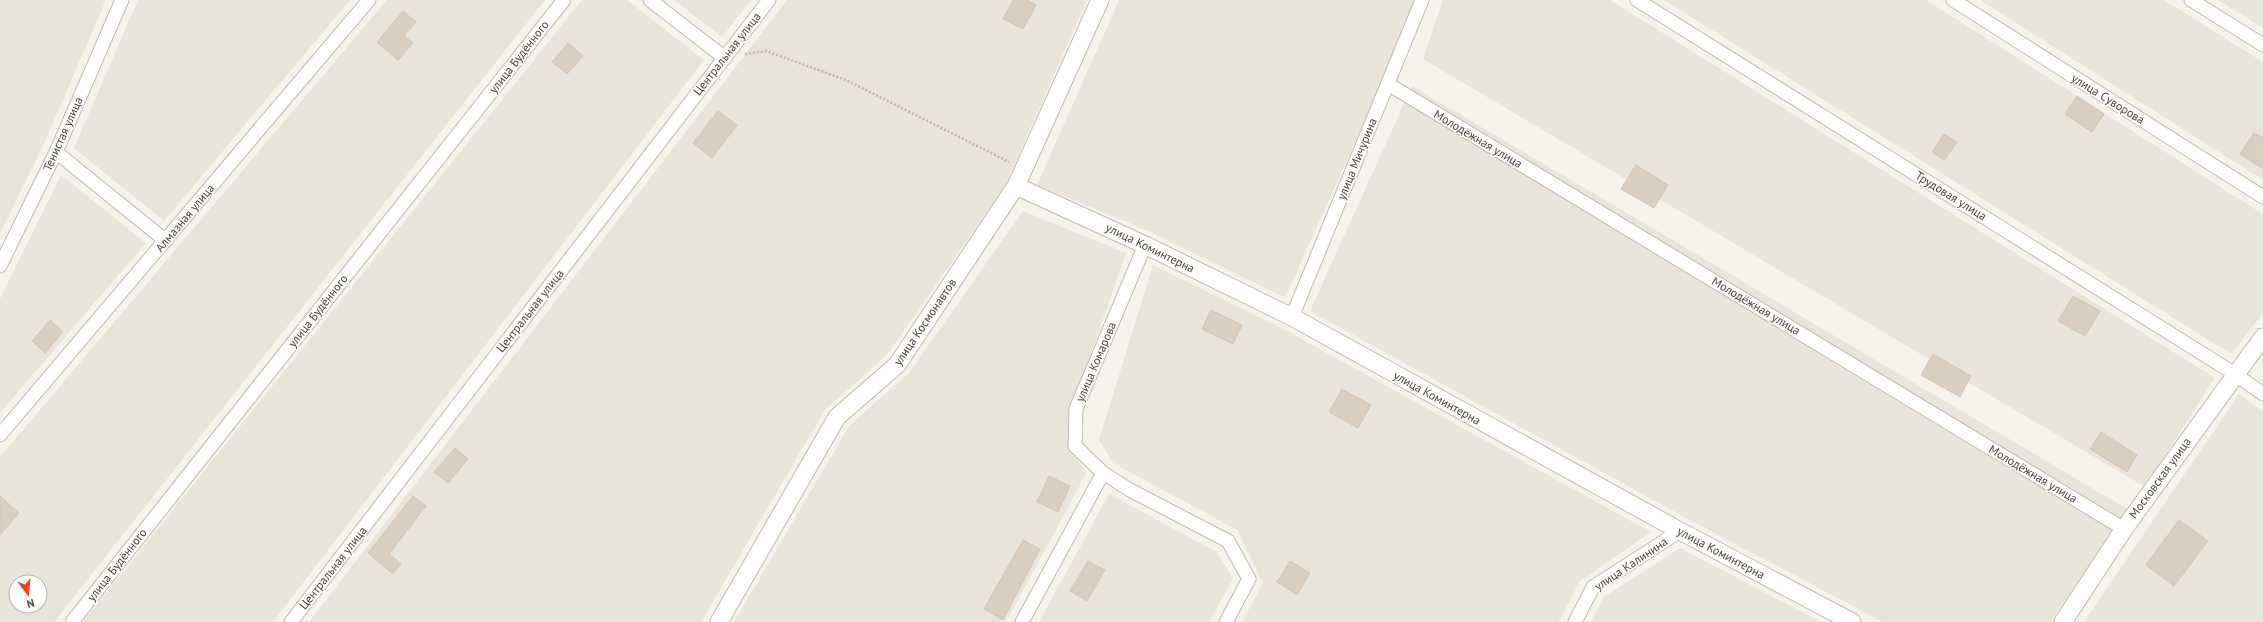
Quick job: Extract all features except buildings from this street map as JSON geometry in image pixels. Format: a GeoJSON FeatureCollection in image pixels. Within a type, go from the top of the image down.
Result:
{"type":"FeatureCollection","features":[{"type":"Feature","properties":{"kind":"street","name":"Тенистая улица"},"geometry":{"type":"LineString","coordinates":[[0,266],[56,152],[122,0]]}},
{"type":"Feature","properties":{"kind":"street","name":"Алмазная улица"},"geometry":{"type":"LineString","coordinates":[[0,435],[369,0]]}},
{"type":"Feature","properties":{"kind":"street","name":"улица Будённого"},"geometry":{"type":"LineString","coordinates":[[72,622],[564,0]]}},
{"type":"Feature","properties":{"kind":"street"},"geometry":{"type":"LineString","coordinates":[[650,0],[725,58]]}},
{"type":"Feature","properties":{"kind":"street","name":"Центральная улица"},"geometry":{"type":"LineString","coordinates":[[291,622],[769,0]]}},
{"type":"Feature","properties":{"kind":"street","name":"улица Космонавтов"},"geometry":{"type":"LineString","coordinates":[[719,622],[837,417],[897,365],[1016,186],[1100,0]]}},
{"type":"Feature","properties":{"kind":"street","name":"улица Мичурина"},"geometry":{"type":"LineString","coordinates":[[1292,317],[1422,0]]}},
{"type":"Feature","properties":{"kind":"street","name":"Трудовая улица"},"geometry":{"type":"LineString","coordinates":[[1637,0],[2235,374],[2263,394]]}},
{"type":"Feature","properties":{"kind":"street","name":"улица Суворова"},"geometry":{"type":"LineString","coordinates":[[1953,0],[2263,197]]}},
{"type":"Feature","properties":{"kind":"street"},"geometry":{"type":"LineString","coordinates":[[2191,0],[2263,45]]}},
{"type":"Feature","properties":{"kind":"street","name":"Молодёжная улица"},"geometry":{"type":"LineString","coordinates":[[1388,84],[2124,529]]}},
{"type":"Feature","properties":{"kind":"street"},"geometry":{"type":"LineString","coordinates":[[56,152],[166,241]]}},
{"type":"Feature","properties":{"kind":"street","name":"улица Коминтерна"},"geometry":{"type":"LineString","coordinates":[[1016,186],[1145,245],[1292,317],[1680,531],[1852,622]]}},
{"type":"Feature","properties":{"kind":"street","name":"улица Комарова"},"geometry":{"type":"LineString","coordinates":[[1145,245],[1076,409],[1076,446],[1103,473],[1228,541],[1249,579],[1226,622]]}},
{"type":"Feature","properties":{"kind":"street","name":"Московская улица"},"geometry":{"type":"LineString","coordinates":[[2064,622],[2124,529],[2263,337]]}},
{"type":"Feature","properties":{"kind":"street"},"geometry":{"type":"LineString","coordinates":[[1022,622],[1103,473]]}},
{"type":"Feature","properties":{"kind":"street","name":"улица Калинина"},"geometry":{"type":"LineString","coordinates":[[1575,622],[1593,587],[1680,531]]}},
{"type":"Feature","properties":{"kind":"path"},"geometry":{"type":"LineString","coordinates":[[725,58],[766,51],[846,80],[1024,170]]}},
{"type":"Feature","properties":{"kind":"shaded area"},"geometry":{"type":"Polygon","coordinates":[[[0,0],[106,0],[43,146],[0,233],[0,0]]]}},
{"type":"Feature","properties":{"kind":"shaded area"},"geometry":{"type":"Polygon","coordinates":[[[138,0],[350,0],[164,221],[74,148],[138,0]]]}},
{"type":"Feature","properties":{"kind":"shaded area"},"geometry":{"type":"Polygon","coordinates":[[[387,0],[545,0],[54,622],[0,622],[0,457],[387,0]]]}},
{"type":"Feature","properties":{"kind":"shaded area"},"geometry":{"type":"Polygon","coordinates":[[[582,0],[627,0],[704,60],[273,622],[83,622],[582,0]]]}},
{"type":"Feature","properties":{"kind":"shaded area"},"geometry":{"type":"Polygon","coordinates":[[[674,0],[751,0],[722,37],[674,0]]]}},
{"type":"Feature","properties":{"kind":"shaded area"},"geometry":{"type":"Polygon","coordinates":[[[787,0],[1087,0],[1005,186],[887,355],[825,410],[701,622],[309,622],[787,0]]]}},
{"type":"Feature","properties":{"kind":"shaded area"},"geometry":{"type":"Polygon","coordinates":[[[1119,0],[1415,0],[1392,60],[1285,298],[1151,232],[1037,185],[1119,0]]]}},
{"type":"Feature","properties":{"kind":"shaded area"},"geometry":{"type":"Polygon","coordinates":[[[1443,0],[1610,0],[2215,378],[2145,487],[1423,59],[1443,0]]]}},
{"type":"Feature","properties":{"kind":"shaded area"},"geometry":{"type":"Polygon","coordinates":[[[1664,0],[1926,0],[2263,214],[2263,313],[2231,354],[1664,0]]]}},
{"type":"Feature","properties":{"kind":"shaded area"},"geometry":{"type":"Polygon","coordinates":[[[1980,0],[2164,0],[2263,62],[2263,180],[1980,0]]]}},
{"type":"Feature","properties":{"kind":"shaded area"},"geometry":{"type":"Polygon","coordinates":[[[2218,0],[2263,0],[2263,28],[2218,0]]]}},
{"type":"Feature","properties":{"kind":"shaded area"},"geometry":{"type":"Polygon","coordinates":[[[1412,86],[2129,510],[2050,622],[1883,622],[1686,518],[1310,311],[1412,86]]]}},
{"type":"Feature","properties":{"kind":"shaded area"},"geometry":{"type":"Polygon","coordinates":[[[61,175],[146,243],[0,413],[0,299],[61,175]]]}},
{"type":"Feature","properties":{"kind":"shaded area"},"geometry":{"type":"Polygon","coordinates":[[[1023,211],[1126,253],[1072,408],[1070,446],[1086,474],[1006,622],[734,622],[849,426],[909,373],[1023,211]]]}},
{"type":"Feature","properties":{"kind":"shaded area"},"geometry":{"type":"Polygon","coordinates":[[[1153,265],[1285,330],[1651,532],[1580,581],[1559,622],[1242,622],[1263,583],[1237,530],[1113,463],[1099,440],[1153,265]]]}},
{"type":"Feature","properties":{"kind":"shaded area"},"geometry":{"type":"Polygon","coordinates":[[[2239,394],[2263,412],[2263,622],[2084,622],[2239,394]]]}},
{"type":"Feature","properties":{"kind":"shaded area"},"geometry":{"type":"Polygon","coordinates":[[[1109,494],[1217,552],[1233,579],[1209,622],[1039,622],[1109,494]]]}},
{"type":"Feature","properties":{"kind":"shaded area"},"geometry":{"type":"Polygon","coordinates":[[[1680,548],[1821,622],[1591,622],[1604,597],[1680,548]]]}}]}
